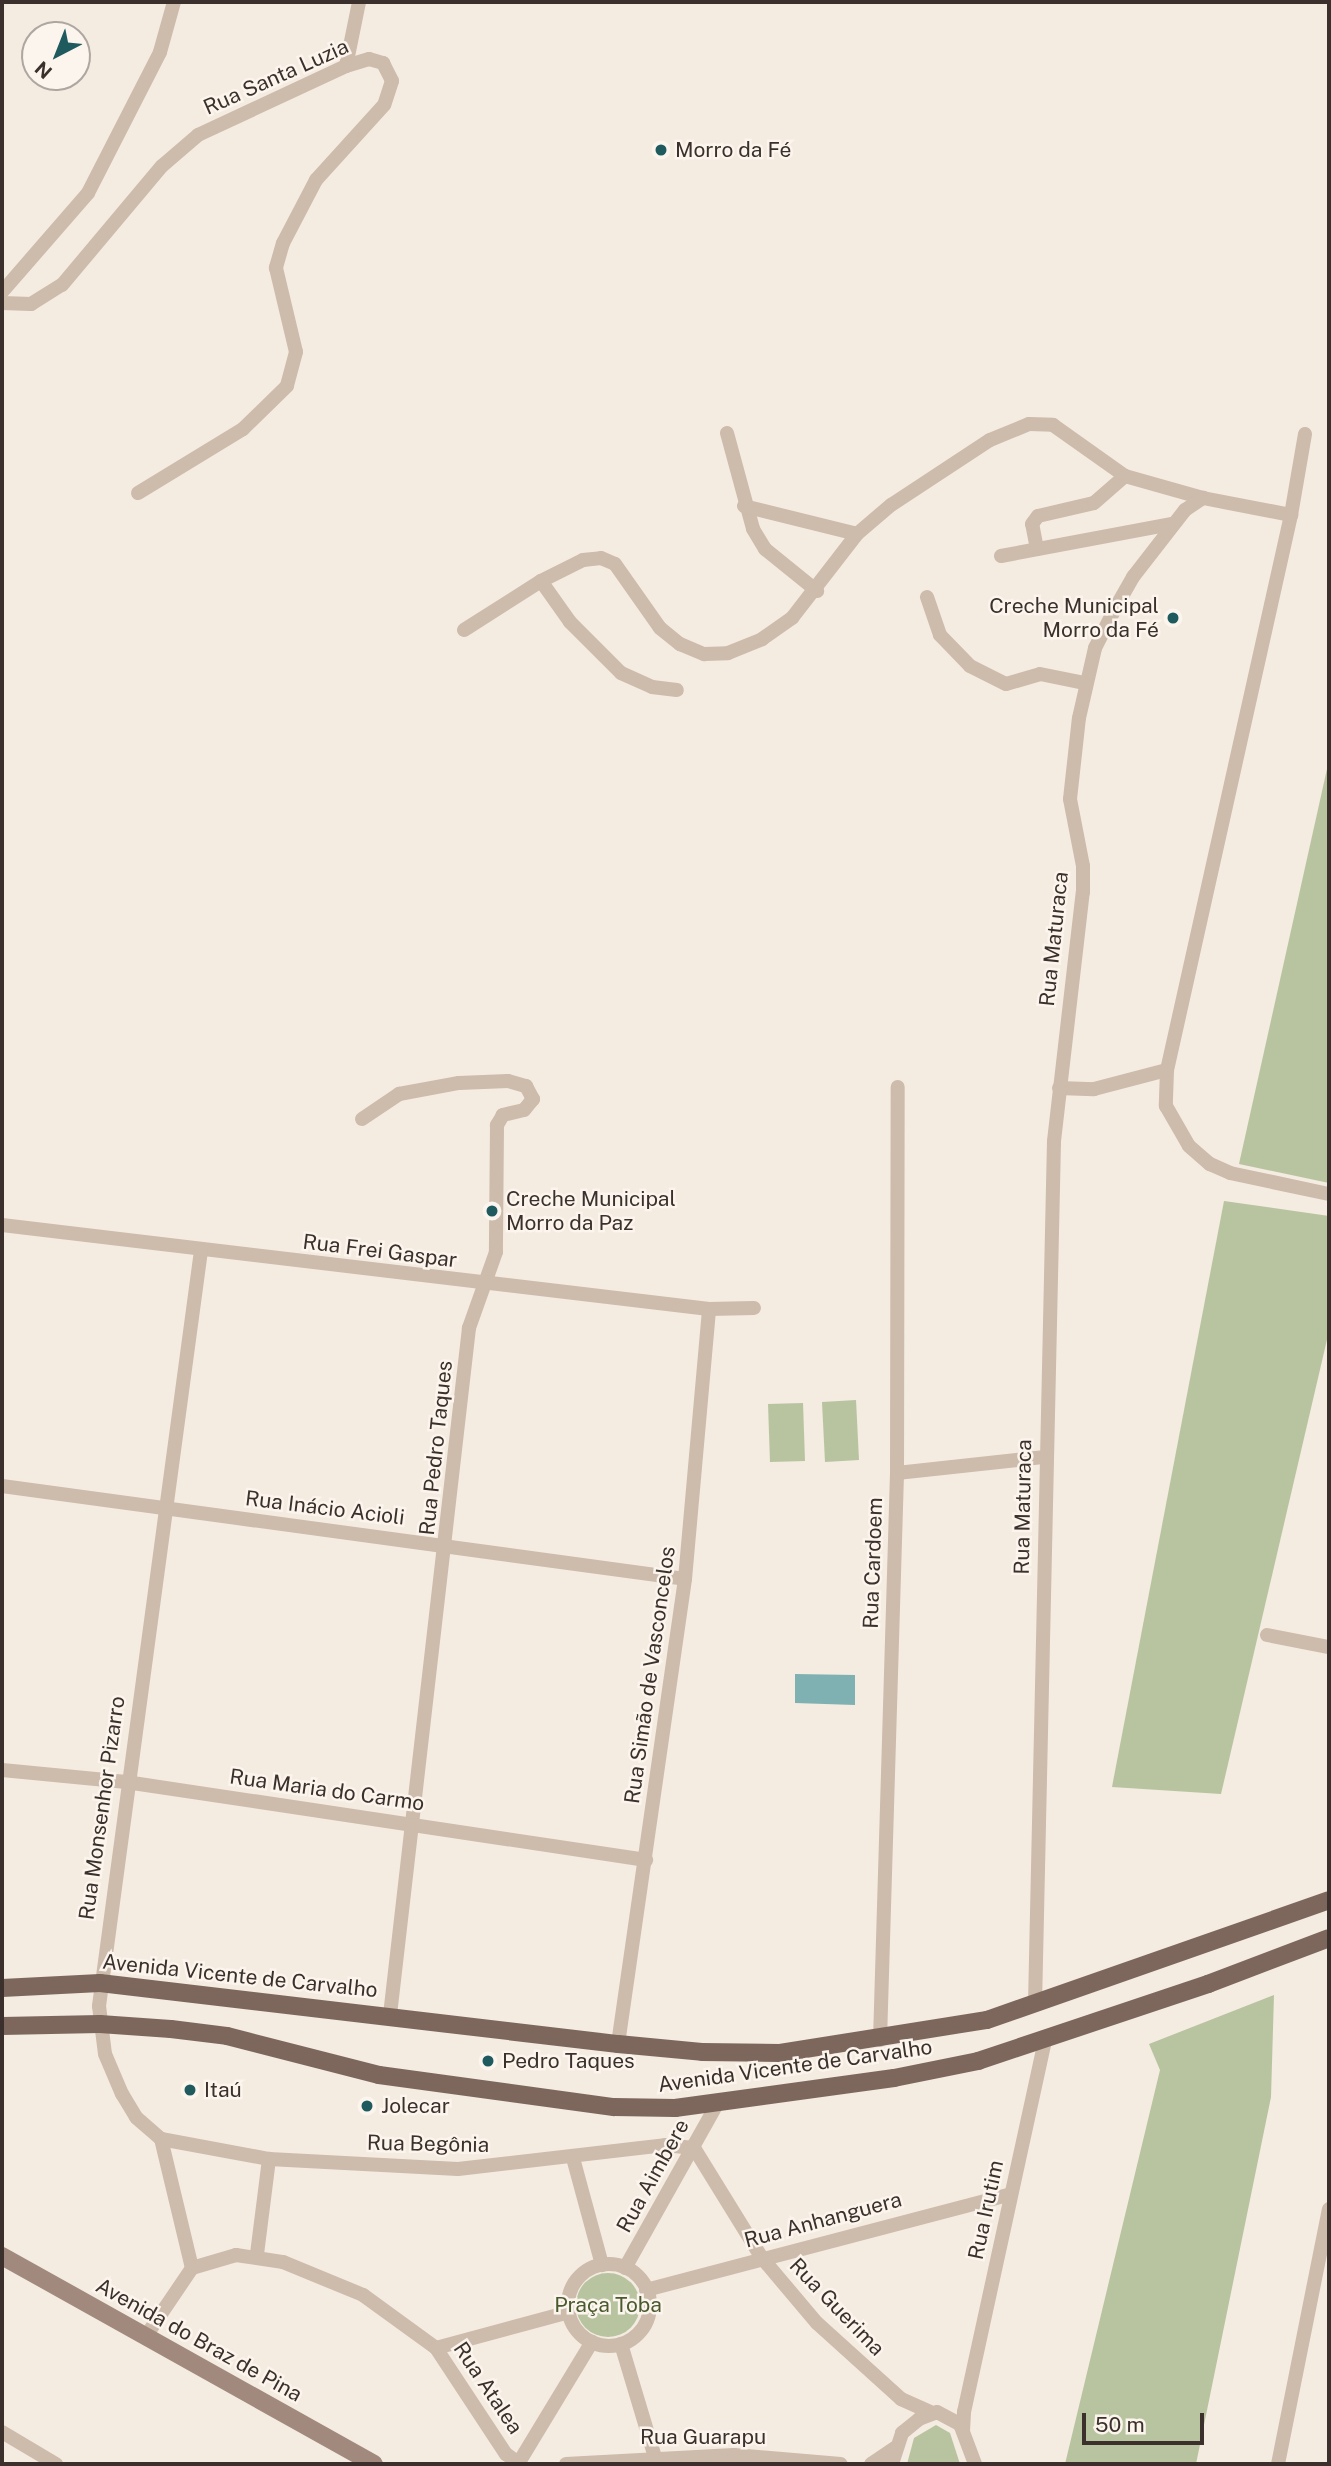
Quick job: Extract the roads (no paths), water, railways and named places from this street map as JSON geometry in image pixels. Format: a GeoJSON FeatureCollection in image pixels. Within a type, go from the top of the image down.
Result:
{"type":"FeatureCollection","features":[{"type":"Feature","properties":{"kind":"main road","name":"Avenida Vicente de Carvalho"},"geometry":{"type":"LineString","coordinates":[[2,1988],[100,1983],[390,2015],[618,2044],[744,2055],[880,2040],[959,2027],[1035,2006],[1329,1900]]}},
{"type":"Feature","properties":{"kind":"main road","name":"Avenida Vicente de Carvalho"},"geometry":{"type":"LineString","coordinates":[[2,2026],[100,2024],[227,2036],[379,2075],[587,2104],[644,2109],[717,2104],[944,2069],[1045,2039],[1329,1938]]}},
{"type":"Feature","properties":{"kind":"main road","name":"Avenida do Braz de Pina"},"geometry":{"type":"LineString","coordinates":[[2,2256],[146,2336],[346,2457],[374,2464]]}},
{"type":"Feature","properties":{"kind":"street"},"geometry":{"type":"LineString","coordinates":[[2,292],[88,193],[160,52],[174,2]]}},
{"type":"Feature","properties":{"kind":"street"},"geometry":{"type":"LineString","coordinates":[[346,66],[359,2]]}},
{"type":"Feature","properties":{"kind":"street","name":"Rua Santa Luzia"},"geometry":{"type":"LineString","coordinates":[[2,303],[31,304],[62,285],[177,149],[346,66],[375,60],[383,63],[392,81],[384,105],[316,180],[284,243],[276,268],[296,352],[291,379],[270,407],[243,429],[138,493]]}},
{"type":"Feature","properties":{"kind":"street"},"geometry":{"type":"LineString","coordinates":[[464,630],[541,581],[583,560],[601,558],[615,564],[631,583],[660,628],[680,644],[704,654],[728,653],[762,639],[792,618],[817,591],[857,534],[891,505],[990,440],[1029,424],[1053,425],[1125,476],[1203,498],[1291,515]]}},
{"type":"Feature","properties":{"kind":"street"},"geometry":{"type":"LineString","coordinates":[[727,433],[744,506],[765,550],[817,591]]}},
{"type":"Feature","properties":{"kind":"street"},"geometry":{"type":"LineString","coordinates":[[1305,434],[1291,515],[1167,1070],[1166,1106],[1174,1126],[1199,1155],[1230,1173],[1329,1194]]}},
{"type":"Feature","properties":{"kind":"street"},"geometry":{"type":"LineString","coordinates":[[1037,549],[1032,524],[1038,516],[1094,503],[1125,476]]}},
{"type":"Feature","properties":{"kind":"street","name":"Rua Maturaca"},"geometry":{"type":"LineString","coordinates":[[1035,2006],[1045,1457],[1059,1088],[1083,892],[1083,866],[1070,799],[1085,683],[1112,614],[1172,524],[1203,498]]}},
{"type":"Feature","properties":{"kind":"street"},"geometry":{"type":"LineString","coordinates":[[744,506],[857,534]]}},
{"type":"Feature","properties":{"kind":"street"},"geometry":{"type":"LineString","coordinates":[[1000,556],[1172,524]]}},
{"type":"Feature","properties":{"kind":"street"},"geometry":{"type":"LineString","coordinates":[[541,581],[570,622],[621,673],[640,684],[677,690]]}},
{"type":"Feature","properties":{"kind":"street"},"geometry":{"type":"LineString","coordinates":[[928,597],[940,635],[956,655],[979,671],[1006,684],[1040,674],[1085,683]]}},
{"type":"Feature","properties":{"kind":"street"},"geometry":{"type":"LineString","coordinates":[[1059,1088],[1094,1089],[1167,1070]]}},
{"type":"Feature","properties":{"kind":"street","name":"Rua Pedro Taques"},"geometry":{"type":"LineString","coordinates":[[362,1119],[399,1094],[433,1086],[508,1081],[531,1091],[533,1099],[528,1108],[503,1115],[497,1125],[496,1252],[469,1328],[448,1545],[390,2015]]}},
{"type":"Feature","properties":{"kind":"street","name":"Rua Cardoem"},"geometry":{"type":"LineString","coordinates":[[880,2040],[897,1473],[898,1087]]}},
{"type":"Feature","properties":{"kind":"street","name":"Rua Frei Gaspar"},"geometry":{"type":"LineString","coordinates":[[2,1225],[201,1251],[709,1309],[754,1308]]}},
{"type":"Feature","properties":{"kind":"street","name":"Rua Monsenhor Pizarro"},"geometry":{"type":"LineString","coordinates":[[161,2139],[136,2117],[122,2094],[105,2054],[100,2024],[100,1983],[201,1251]]}},
{"type":"Feature","properties":{"kind":"street","name":"Rua Simão de Vasconcelos"},"geometry":{"type":"LineString","coordinates":[[618,2044],[685,1578],[709,1309]]}},
{"type":"Feature","properties":{"kind":"street"},"geometry":{"type":"LineString","coordinates":[[897,1473],[1045,1457]]}},
{"type":"Feature","properties":{"kind":"street","name":"Rua Inácio Acioli"},"geometry":{"type":"LineString","coordinates":[[2,1486],[685,1578]]}},
{"type":"Feature","properties":{"kind":"street"},"geometry":{"type":"LineString","coordinates":[[1268,1635],[1329,1647]]}},
{"type":"Feature","properties":{"kind":"street","name":"Rua Maria do Carmo"},"geometry":{"type":"LineString","coordinates":[[2,1770],[126,1782],[646,1860]]}},
{"type":"Feature","properties":{"kind":"street","name":"Rua Irutim"},"geometry":{"type":"LineString","coordinates":[[964,2431],[969,2390],[1045,2039]]}},
{"type":"Feature","properties":{"kind":"street","name":"Rua Aimbere"},"geometry":{"type":"LineString","coordinates":[[625,2268],[717,2104]]}},
{"type":"Feature","properties":{"kind":"street"},"geometry":{"type":"LineString","coordinates":[[146,2336],[192,2268],[161,2139]]}},
{"type":"Feature","properties":{"kind":"street","name":"Rua Begônia"},"geometry":{"type":"LineString","coordinates":[[161,2139],[269,2159],[458,2169],[573,2158],[665,2145],[694,2148]]}},
{"type":"Feature","properties":{"kind":"street","name":"Rua Guerima"},"geometry":{"type":"LineString","coordinates":[[694,2148],[762,2258],[817,2323],[886,2386],[915,2408],[955,2419],[964,2431]]}},
{"type":"Feature","properties":{"kind":"street"},"geometry":{"type":"LineString","coordinates":[[573,2158],[602,2265]]}},
{"type":"Feature","properties":{"kind":"street"},"geometry":{"type":"LineString","coordinates":[[257,2255],[269,2159]]}},
{"type":"Feature","properties":{"kind":"street","name":"Rua Anhanguera"},"geometry":{"type":"LineString","coordinates":[[646,2290],[1011,2194]]}},
{"type":"Feature","properties":{"kind":"street"},"geometry":{"type":"LineString","coordinates":[[1278,2464],[1329,2209]]}},
{"type":"Feature","properties":{"kind":"street","name":"Rua Atalea"},"geometry":{"type":"LineString","coordinates":[[192,2268],[236,2255],[257,2255],[363,2295],[436,2348],[506,2454],[518,2464]]}},
{"type":"Feature","properties":{"kind":"street"},"geometry":{"type":"LineString","coordinates":[[602,2265],[625,2268],[646,2290],[646,2322],[621,2344],[592,2342],[574,2326],[569,2312],[576,2281],[602,2265]]}},
{"type":"Feature","properties":{"kind":"street"},"geometry":{"type":"LineString","coordinates":[[436,2348],[569,2312]]}},
{"type":"Feature","properties":{"kind":"street"},"geometry":{"type":"LineString","coordinates":[[518,2464],[592,2342]]}},
{"type":"Feature","properties":{"kind":"street"},"geometry":{"type":"LineString","coordinates":[[621,2344],[655,2457]]}},
{"type":"Feature","properties":{"kind":"street","name":"Rua Guerima"},"geometry":{"type":"LineString","coordinates":[[886,2386],[900,2409],[902,2433]]}},
{"type":"Feature","properties":{"kind":"street"},"geometry":{"type":"LineString","coordinates":[[892,2464],[902,2433],[937,2413],[956,2406],[969,2390]]}},
{"type":"Feature","properties":{"kind":"street"},"geometry":{"type":"LineString","coordinates":[[964,2431],[975,2464]]}},
{"type":"Feature","properties":{"kind":"street"},"geometry":{"type":"LineString","coordinates":[[2,2432],[56,2464]]}},
{"type":"Feature","properties":{"kind":"street"},"geometry":{"type":"LineString","coordinates":[[871,2464],[895,2448]]}},
{"type":"Feature","properties":{"kind":"street","name":"Rua Guarapu"},"geometry":{"type":"LineString","coordinates":[[566,2464],[655,2457],[758,2456],[841,2464]]}},
{"type":"Feature","properties":{"kind":"water"},"geometry":{"type":"Polygon","coordinates":[[[795,1674],[855,1675],[855,1705],[795,1703],[795,1674]]]}},
{"type":"Feature","properties":{"kind":"place","name":"Morro da Fé"},"geometry":{"type":"Point","coordinates":[661,150]}},
{"type":"Feature","properties":{"kind":"place","name":"Creche Municipal Morro da Fé"},"geometry":{"type":"Point","coordinates":[1173,618]}},
{"type":"Feature","properties":{"kind":"place","name":"Creche Municipal Morro da Paz"},"geometry":{"type":"Point","coordinates":[492,1211]}},
{"type":"Feature","properties":{"kind":"place","name":"Pedro Taques"},"geometry":{"type":"Point","coordinates":[488,2061]}},
{"type":"Feature","properties":{"kind":"place","name":"Itaú"},"geometry":{"type":"Point","coordinates":[190,2090]}},
{"type":"Feature","properties":{"kind":"place","name":"Jolecar"},"geometry":{"type":"Point","coordinates":[367,2106]}},
{"type":"Feature","properties":{"kind":"park label","name":"Praça Toba"},"geometry":{"type":"Point","coordinates":[608,2305]}}]}
